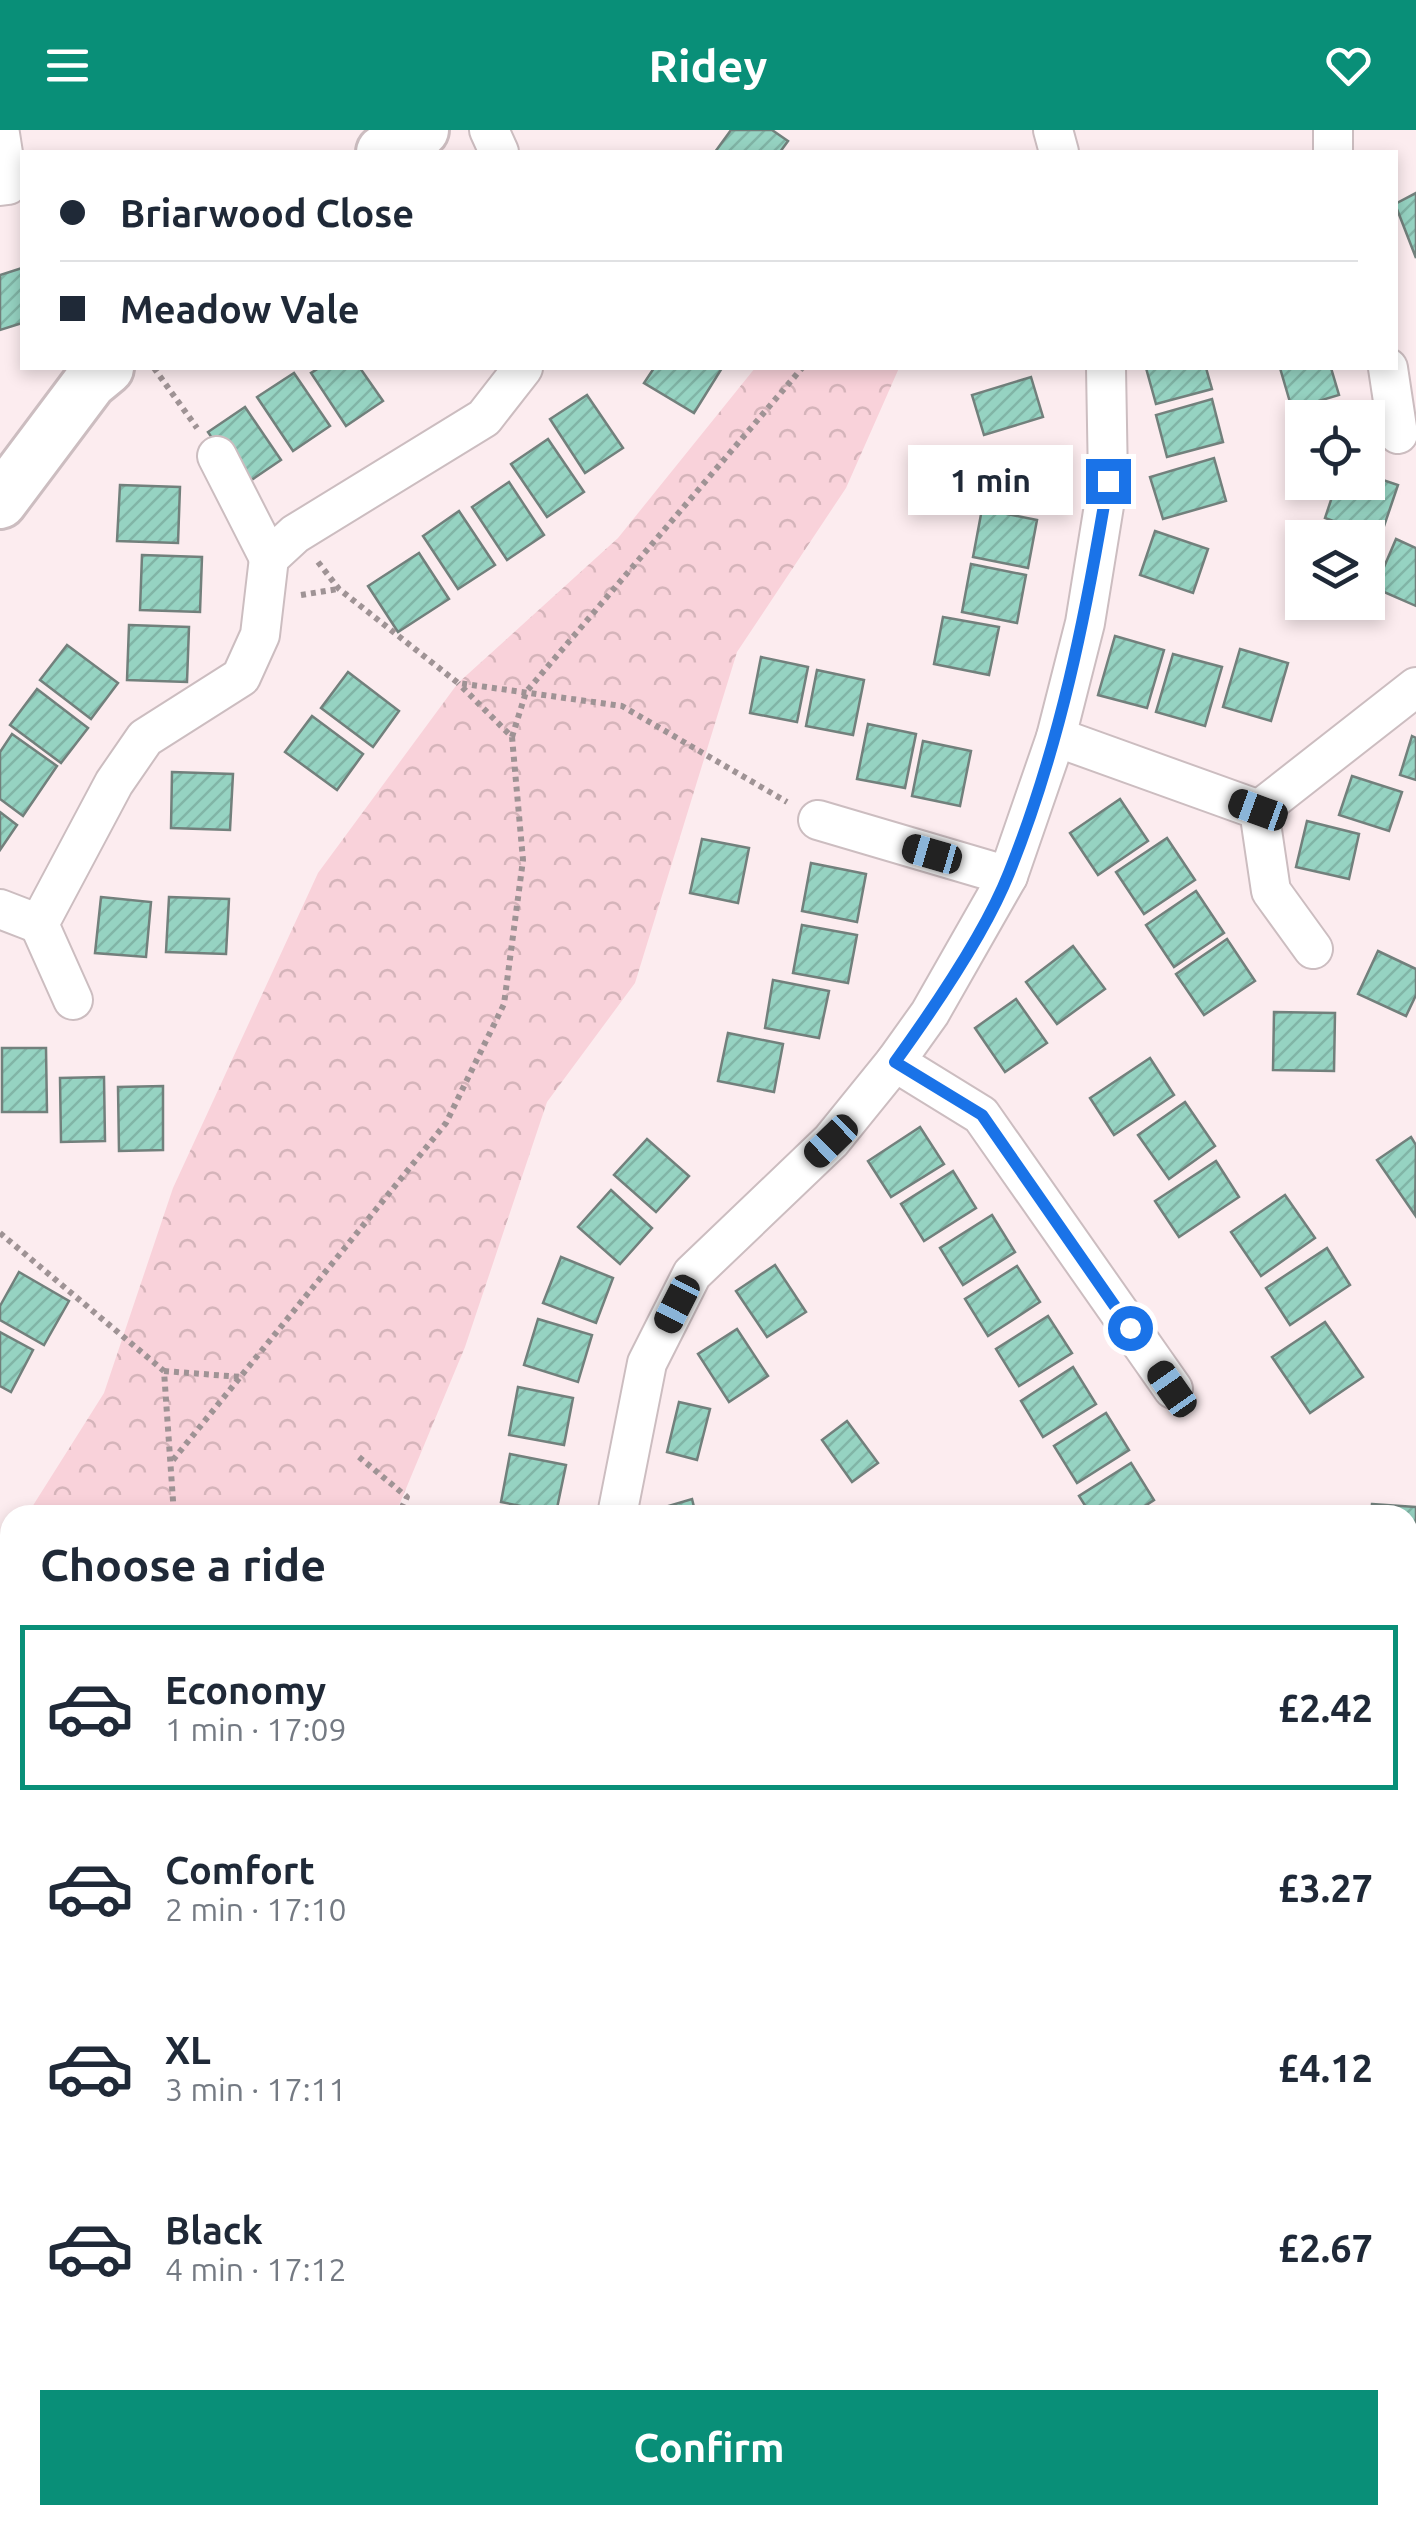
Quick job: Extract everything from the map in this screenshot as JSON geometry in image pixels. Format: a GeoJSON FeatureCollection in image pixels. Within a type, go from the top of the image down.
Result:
{"type":"FeatureCollection","features":[{"type":"Feature","properties":{"kind":"street"},"geometry":{"type":"LineString","coordinates":[[387,150],[422,130]]}},
{"type":"Feature","properties":{"kind":"street"},"geometry":{"type":"LineString","coordinates":[[0,134],[10,183]]}},
{"type":"Feature","properties":{"kind":"street"},"geometry":{"type":"LineString","coordinates":[[0,502],[90,382],[105,370]]}},
{"type":"Feature","properties":{"kind":"street"},"geometry":{"type":"LineString","coordinates":[[40,924],[114,783],[145,738],[241,677],[260,635],[282,546],[484,418],[521,370]]}},
{"type":"Feature","properties":{"kind":"street"},"geometry":{"type":"LineString","coordinates":[[619,1505],[647,1363],[692,1274],[831,1141],[895,1062],[930,1013],[1008,876],[1056,738],[1085,623],[1108,481],[1106,370]]}},
{"type":"Feature","properties":{"kind":"street"},"geometry":{"type":"LineString","coordinates":[[1388,370],[1398,434]]}},
{"type":"Feature","properties":{"kind":"street"},"geometry":{"type":"LineString","coordinates":[[217,456],[282,546]]}},
{"type":"Feature","properties":{"kind":"street"},"geometry":{"type":"LineString","coordinates":[[1258,810],[1416,687]]}},
{"type":"Feature","properties":{"kind":"street"},"geometry":{"type":"LineString","coordinates":[[1056,738],[1258,810]]}},
{"type":"Feature","properties":{"kind":"street"},"geometry":{"type":"LineString","coordinates":[[1258,810],[1271,891],[1313,948]]}},
{"type":"Feature","properties":{"kind":"street"},"geometry":{"type":"LineString","coordinates":[[818,820],[1008,876]]}},
{"type":"Feature","properties":{"kind":"street"},"geometry":{"type":"LineString","coordinates":[[0,909],[40,924],[73,1000]]}},
{"type":"Feature","properties":{"kind":"street"},"geometry":{"type":"LineString","coordinates":[[895,1062],[982,1115],[1172,1389]]}},
{"type":"Feature","properties":{"kind":"path"},"geometry":{"type":"LineString","coordinates":[[155,370],[217,456]]}},
{"type":"Feature","properties":{"kind":"path"},"geometry":{"type":"LineString","coordinates":[[173,1460],[446,1123],[504,1004],[523,860],[512,737],[526,692],[800,370]]}},
{"type":"Feature","properties":{"kind":"path"},"geometry":{"type":"LineString","coordinates":[[282,546],[458,683],[512,737]]}},
{"type":"Feature","properties":{"kind":"path"},"geometry":{"type":"LineString","coordinates":[[458,683],[622,706],[818,820]]}},
{"type":"Feature","properties":{"kind":"path"},"geometry":{"type":"LineString","coordinates":[[0,1233],[164,1372],[241,1378]]}},
{"type":"Feature","properties":{"kind":"path"},"geometry":{"type":"LineString","coordinates":[[164,1372],[174,1505]]}},
{"type":"Feature","properties":{"kind":"path"},"geometry":{"type":"LineString","coordinates":[[360,1457],[407,1497],[403,1505]]}},
{"type":"Feature","properties":{"kind":"green space"},"geometry":{"type":"Polygon","coordinates":[[[753,370],[898,370],[846,488],[737,652],[635,983],[547,1102],[465,1347],[399,1505],[33,1505],[104,1393],[173,1188],[318,873],[458,683],[618,538],[753,370]]]}},
{"type":"Feature","properties":{"kind":"building"},"geometry":{"type":"Polygon","coordinates":[[[731,130],[772,130],[788,141],[781,150],[716,150],[731,130]]]}},
{"type":"Feature","properties":{"kind":"building"},"geometry":{"type":"Polygon","coordinates":[[[1416,193],[1416,258],[1398,212],[1398,202],[1416,193]]]}},
{"type":"Feature","properties":{"kind":"building"},"geometry":{"type":"Polygon","coordinates":[[[20,269],[20,324],[0,330],[0,275],[20,269]]]}},
{"type":"Feature","properties":{"kind":"building"},"geometry":{"type":"Polygon","coordinates":[[[361,370],[383,401],[346,426],[311,373],[361,370]]]}},
{"type":"Feature","properties":{"kind":"building"},"geometry":{"type":"Polygon","coordinates":[[[653,370],[721,370],[694,413],[644,383],[653,370]]]}},
{"type":"Feature","properties":{"kind":"building"},"geometry":{"type":"Polygon","coordinates":[[[1147,370],[1207,370],[1212,389],[1156,404],[1147,370]]]}},
{"type":"Feature","properties":{"kind":"building"},"geometry":{"type":"Polygon","coordinates":[[[1281,370],[1332,370],[1339,395],[1322,400],[1289,400],[1281,370]]]}},
{"type":"Feature","properties":{"kind":"building"},"geometry":{"type":"Polygon","coordinates":[[[294,373],[330,426],[293,451],[257,397],[294,373]]]}},
{"type":"Feature","properties":{"kind":"building"},"geometry":{"type":"Polygon","coordinates":[[[1031,377],[1043,417],[984,435],[972,395],[1031,377]]]}},
{"type":"Feature","properties":{"kind":"building"},"geometry":{"type":"Polygon","coordinates":[[[587,395],[623,448],[585,473],[550,419],[587,395]]]}},
{"type":"Feature","properties":{"kind":"building"},"geometry":{"type":"Polygon","coordinates":[[[1212,399],[1223,442],[1167,457],[1156,415],[1212,399]]]}},
{"type":"Feature","properties":{"kind":"building"},"geometry":{"type":"Polygon","coordinates":[[[245,407],[281,460],[244,485],[208,432],[245,407]]]}},
{"type":"Feature","properties":{"kind":"building"},"geometry":{"type":"Polygon","coordinates":[[[548,439],[584,492],[547,517],[511,464],[548,439]]]}},
{"type":"Feature","properties":{"kind":"building"},"geometry":{"type":"Polygon","coordinates":[[[986,453],[1041,464],[1031,512],[976,501],[986,453]]]}},
{"type":"Feature","properties":{"kind":"building"},"geometry":{"type":"Polygon","coordinates":[[[1214,458],[1226,501],[1163,519],[1150,477],[1214,458]]]}},
{"type":"Feature","properties":{"kind":"building"},"geometry":{"type":"Polygon","coordinates":[[[1385,481],[1398,485],[1385,523],[1385,520],[1325,518],[1331,500],[1385,500],[1385,481]]]}},
{"type":"Feature","properties":{"kind":"building"},"geometry":{"type":"Polygon","coordinates":[[[509,482],[544,535],[507,560],[472,507],[509,482]]]}},
{"type":"Feature","properties":{"kind":"building"},"geometry":{"type":"Polygon","coordinates":[[[120,485],[180,487],[178,543],[117,541],[120,485]]]}},
{"type":"Feature","properties":{"kind":"building"},"geometry":{"type":"Polygon","coordinates":[[[982,509],[1037,520],[1028,568],[973,557],[982,509]]]}},
{"type":"Feature","properties":{"kind":"building"},"geometry":{"type":"Polygon","coordinates":[[[459,511],[495,565],[458,589],[423,536],[459,511]]]}},
{"type":"Feature","properties":{"kind":"building"},"geometry":{"type":"Polygon","coordinates":[[[1155,531],[1208,549],[1193,593],[1140,575],[1155,531]]]}},
{"type":"Feature","properties":{"kind":"building"},"geometry":{"type":"Polygon","coordinates":[[[1396,539],[1416,548],[1416,606],[1385,592],[1385,565],[1396,539]]]}},
{"type":"Feature","properties":{"kind":"building"},"geometry":{"type":"Polygon","coordinates":[[[419,553],[449,599],[398,632],[368,586],[419,553]]]}},
{"type":"Feature","properties":{"kind":"building"},"geometry":{"type":"Polygon","coordinates":[[[142,555],[202,557],[200,612],[140,610],[142,555]]]}},
{"type":"Feature","properties":{"kind":"building"},"geometry":{"type":"Polygon","coordinates":[[[971,564],[1026,575],[1017,623],[962,612],[971,564]]]}},
{"type":"Feature","properties":{"kind":"building"},"geometry":{"type":"Polygon","coordinates":[[[943,617],[999,627],[989,675],[934,664],[943,617]]]}},
{"type":"Feature","properties":{"kind":"building"},"geometry":{"type":"Polygon","coordinates":[[[129,625],[189,627],[187,682],[127,680],[129,625]]]}},
{"type":"Feature","properties":{"kind":"building"},"geometry":{"type":"Polygon","coordinates":[[[1115,636],[1164,650],[1147,708],[1098,695],[1115,636]]]}},
{"type":"Feature","properties":{"kind":"building"},"geometry":{"type":"Polygon","coordinates":[[[67,645],[118,683],[91,719],[40,680],[67,645]]]}},
{"type":"Feature","properties":{"kind":"building"},"geometry":{"type":"Polygon","coordinates":[[[1240,649],[1288,663],[1271,721],[1223,707],[1240,649]]]}},
{"type":"Feature","properties":{"kind":"building"},"geometry":{"type":"Polygon","coordinates":[[[1173,654],[1222,667],[1205,726],[1156,712],[1173,654]]]}},
{"type":"Feature","properties":{"kind":"building"},"geometry":{"type":"Polygon","coordinates":[[[761,657],[808,667],[797,722],[750,713],[761,657]]]}},
{"type":"Feature","properties":{"kind":"building"},"geometry":{"type":"Polygon","coordinates":[[[817,670],[864,680],[853,735],[806,726],[817,670]]]}},
{"type":"Feature","properties":{"kind":"building"},"geometry":{"type":"Polygon","coordinates":[[[348,672],[399,711],[373,747],[321,708],[348,672]]]}},
{"type":"Feature","properties":{"kind":"building"},"geometry":{"type":"Polygon","coordinates":[[[37,689],[88,728],[61,763],[10,725],[37,689]]]}},
{"type":"Feature","properties":{"kind":"building"},"geometry":{"type":"Polygon","coordinates":[[[312,716],[363,754],[337,790],[285,752],[312,716]]]}},
{"type":"Feature","properties":{"kind":"building"},"geometry":{"type":"Polygon","coordinates":[[[868,724],[916,734],[905,788],[857,779],[868,724]]]}},
{"type":"Feature","properties":{"kind":"building"},"geometry":{"type":"Polygon","coordinates":[[[12,734],[57,766],[23,816],[0,799],[0,752],[12,734]]]}},
{"type":"Feature","properties":{"kind":"building"},"geometry":{"type":"Polygon","coordinates":[[[1412,736],[1416,738],[1416,780],[1400,775],[1412,736]]]}},
{"type":"Feature","properties":{"kind":"building"},"geometry":{"type":"Polygon","coordinates":[[[923,741],[971,751],[960,806],[912,796],[923,741]]]}},
{"type":"Feature","properties":{"kind":"building"},"geometry":{"type":"Polygon","coordinates":[[[172,772],[233,774],[230,830],[171,828],[172,772]]]}},
{"type":"Feature","properties":{"kind":"building"},"geometry":{"type":"Polygon","coordinates":[[[1352,776],[1402,792],[1389,831],[1339,815],[1352,776]]]}},
{"type":"Feature","properties":{"kind":"building"},"geometry":{"type":"Polygon","coordinates":[[[1120,799],[1148,841],[1098,875],[1070,833],[1120,799]]]}},
{"type":"Feature","properties":{"kind":"building"},"geometry":{"type":"Polygon","coordinates":[[[0,812],[17,825],[0,850],[0,812]]]}},
{"type":"Feature","properties":{"kind":"building"},"geometry":{"type":"Polygon","coordinates":[[[1307,821],[1359,834],[1349,879],[1296,867],[1307,821]]]}},
{"type":"Feature","properties":{"kind":"building"},"geometry":{"type":"Polygon","coordinates":[[[1167,838],[1195,880],[1144,914],[1116,872],[1167,838]]]}},
{"type":"Feature","properties":{"kind":"building"},"geometry":{"type":"Polygon","coordinates":[[[702,839],[749,848],[738,903],[690,893],[702,839]]]}},
{"type":"Feature","properties":{"kind":"building"},"geometry":{"type":"Polygon","coordinates":[[[811,863],[866,874],[857,922],[802,911],[811,863]]]}},
{"type":"Feature","properties":{"kind":"building"},"geometry":{"type":"Polygon","coordinates":[[[1196,891],[1224,933],[1174,967],[1146,925],[1196,891]]]}},
{"type":"Feature","properties":{"kind":"building"},"geometry":{"type":"Polygon","coordinates":[[[101,897],[151,902],[146,957],[95,953],[101,897]]]}},
{"type":"Feature","properties":{"kind":"building"},"geometry":{"type":"Polygon","coordinates":[[[169,897],[229,899],[226,954],[166,952],[169,897]]]}},
{"type":"Feature","properties":{"kind":"building"},"geometry":{"type":"Polygon","coordinates":[[[802,925],[857,935],[848,983],[793,973],[802,925]]]}},
{"type":"Feature","properties":{"kind":"building"},"geometry":{"type":"Polygon","coordinates":[[[1227,939],[1255,981],[1204,1015],[1176,974],[1227,939]]]}},
{"type":"Feature","properties":{"kind":"building"},"geometry":{"type":"Polygon","coordinates":[[[1073,946],[1105,989],[1057,1024],[1026,982],[1073,946]]]}},
{"type":"Feature","properties":{"kind":"building"},"geometry":{"type":"Polygon","coordinates":[[[1378,951],[1416,969],[1416,995],[1406,1016],[1358,994],[1378,951]]]}},
{"type":"Feature","properties":{"kind":"building"},"geometry":{"type":"Polygon","coordinates":[[[773,980],[829,991],[819,1038],[765,1028],[773,980]]]}},
{"type":"Feature","properties":{"kind":"building"},"geometry":{"type":"Polygon","coordinates":[[[1016,999],[1047,1043],[1005,1072],[975,1028],[1016,999]]]}},
{"type":"Feature","properties":{"kind":"building"},"geometry":{"type":"Polygon","coordinates":[[[1274,1012],[1335,1013],[1334,1071],[1273,1070],[1274,1012]]]}},
{"type":"Feature","properties":{"kind":"building"},"geometry":{"type":"Polygon","coordinates":[[[728,1033],[783,1044],[774,1092],[718,1081],[728,1033]]]}},
{"type":"Feature","properties":{"kind":"building"},"geometry":{"type":"Polygon","coordinates":[[[2,1048],[46,1048],[47,1112],[2,1112],[2,1048]]]}},
{"type":"Feature","properties":{"kind":"building"},"geometry":{"type":"Polygon","coordinates":[[[1150,1058],[1174,1095],[1114,1135],[1090,1098],[1150,1058]]]}},
{"type":"Feature","properties":{"kind":"building"},"geometry":{"type":"Polygon","coordinates":[[[104,1077],[105,1141],[61,1142],[60,1078],[104,1077]]]}},
{"type":"Feature","properties":{"kind":"building"},"geometry":{"type":"Polygon","coordinates":[[[163,1086],[163,1150],[119,1151],[118,1087],[163,1086]]]}},
{"type":"Feature","properties":{"kind":"building"},"geometry":{"type":"Polygon","coordinates":[[[1185,1102],[1215,1146],[1169,1179],[1138,1135],[1185,1102]]]}},
{"type":"Feature","properties":{"kind":"building"},"geometry":{"type":"Polygon","coordinates":[[[920,1127],[944,1164],[891,1197],[868,1161],[920,1127]]]}},
{"type":"Feature","properties":{"kind":"building"},"geometry":{"type":"Polygon","coordinates":[[[1411,1137],[1416,1145],[1415,1215],[1377,1160],[1411,1137]]]}},
{"type":"Feature","properties":{"kind":"building"},"geometry":{"type":"Polygon","coordinates":[[[647,1139],[689,1176],[656,1212],[614,1175],[647,1139]]]}},
{"type":"Feature","properties":{"kind":"building"},"geometry":{"type":"Polygon","coordinates":[[[1216,1161],[1239,1197],[1179,1237],[1155,1201],[1216,1161]]]}},
{"type":"Feature","properties":{"kind":"building"},"geometry":{"type":"Polygon","coordinates":[[[953,1171],[976,1208],[924,1241],[901,1204],[953,1171]]]}},
{"type":"Feature","properties":{"kind":"building"},"geometry":{"type":"Polygon","coordinates":[[[611,1190],[652,1228],[620,1264],[578,1227],[611,1190]]]}},
{"type":"Feature","properties":{"kind":"building"},"geometry":{"type":"Polygon","coordinates":[[[1285,1195],[1315,1238],[1261,1276],[1231,1232],[1285,1195]]]}},
{"type":"Feature","properties":{"kind":"building"},"geometry":{"type":"Polygon","coordinates":[[[992,1215],[1015,1252],[963,1285],[940,1248],[992,1215]]]}},
{"type":"Feature","properties":{"kind":"building"},"geometry":{"type":"Polygon","coordinates":[[[1327,1248],[1350,1285],[1290,1325],[1266,1288],[1327,1248]]]}},
{"type":"Feature","properties":{"kind":"building"},"geometry":{"type":"Polygon","coordinates":[[[561,1257],[613,1278],[596,1323],[543,1303],[561,1257]]]}},
{"type":"Feature","properties":{"kind":"building"},"geometry":{"type":"Polygon","coordinates":[[[775,1265],[806,1312],[767,1337],[736,1291],[775,1265]]]}},
{"type":"Feature","properties":{"kind":"building"},"geometry":{"type":"Polygon","coordinates":[[[1017,1266],[1040,1302],[988,1336],[965,1299],[1017,1266]]]}},
{"type":"Feature","properties":{"kind":"building"},"geometry":{"type":"Polygon","coordinates":[[[19,1272],[69,1301],[44,1345],[0,1320],[0,1306],[19,1272]]]}},
{"type":"Feature","properties":{"kind":"building"},"geometry":{"type":"Polygon","coordinates":[[[1048,1316],[1072,1353],[1019,1386],[996,1349],[1048,1316]]]}},
{"type":"Feature","properties":{"kind":"building"},"geometry":{"type":"Polygon","coordinates":[[[538,1319],[592,1335],[578,1382],[524,1365],[538,1319]]]}},
{"type":"Feature","properties":{"kind":"building"},"geometry":{"type":"Polygon","coordinates":[[[1325,1322],[1363,1377],[1310,1413],[1272,1357],[1325,1322]]]}},
{"type":"Feature","properties":{"kind":"building"},"geometry":{"type":"Polygon","coordinates":[[[737,1329],[768,1376],[729,1402],[698,1354],[737,1329]]]}},
{"type":"Feature","properties":{"kind":"building"},"geometry":{"type":"Polygon","coordinates":[[[0,1332],[33,1350],[11,1392],[0,1386],[0,1332]]]}},
{"type":"Feature","properties":{"kind":"building"},"geometry":{"type":"Polygon","coordinates":[[[1073,1367],[1096,1404],[1043,1437],[1021,1401],[1073,1367]]]}},
{"type":"Feature","properties":{"kind":"building"},"geometry":{"type":"Polygon","coordinates":[[[518,1387],[573,1398],[564,1445],[509,1435],[518,1387]]]}},
{"type":"Feature","properties":{"kind":"building"},"geometry":{"type":"Polygon","coordinates":[[[679,1402],[710,1409],[697,1460],[667,1452],[679,1402]]]}},
{"type":"Feature","properties":{"kind":"building"},"geometry":{"type":"Polygon","coordinates":[[[1106,1413],[1129,1450],[1077,1483],[1054,1446],[1106,1413]]]}},
{"type":"Feature","properties":{"kind":"building"},"geometry":{"type":"Polygon","coordinates":[[[847,1421],[878,1463],[852,1482],[822,1440],[847,1421]]]}},
{"type":"Feature","properties":{"kind":"building"},"geometry":{"type":"Polygon","coordinates":[[[510,1454],[566,1465],[558,1505],[501,1502],[510,1454]]]}},
{"type":"Feature","properties":{"kind":"building"},"geometry":{"type":"Polygon","coordinates":[[[1131,1463],[1154,1500],[1146,1505],[1085,1505],[1079,1496],[1131,1463]]]}},
{"type":"Feature","properties":{"kind":"building"},"geometry":{"type":"Polygon","coordinates":[[[692,1499],[694,1505],[672,1505],[692,1499]]]}},
{"type":"Feature","properties":{"kind":"route"},"geometry":{"type":"LineString","coordinates":[[1108,481],[1085,623],[1056,738],[1008,876],[930,1013],[895,1062],[982,1115],[1130,1328]]}}]}
